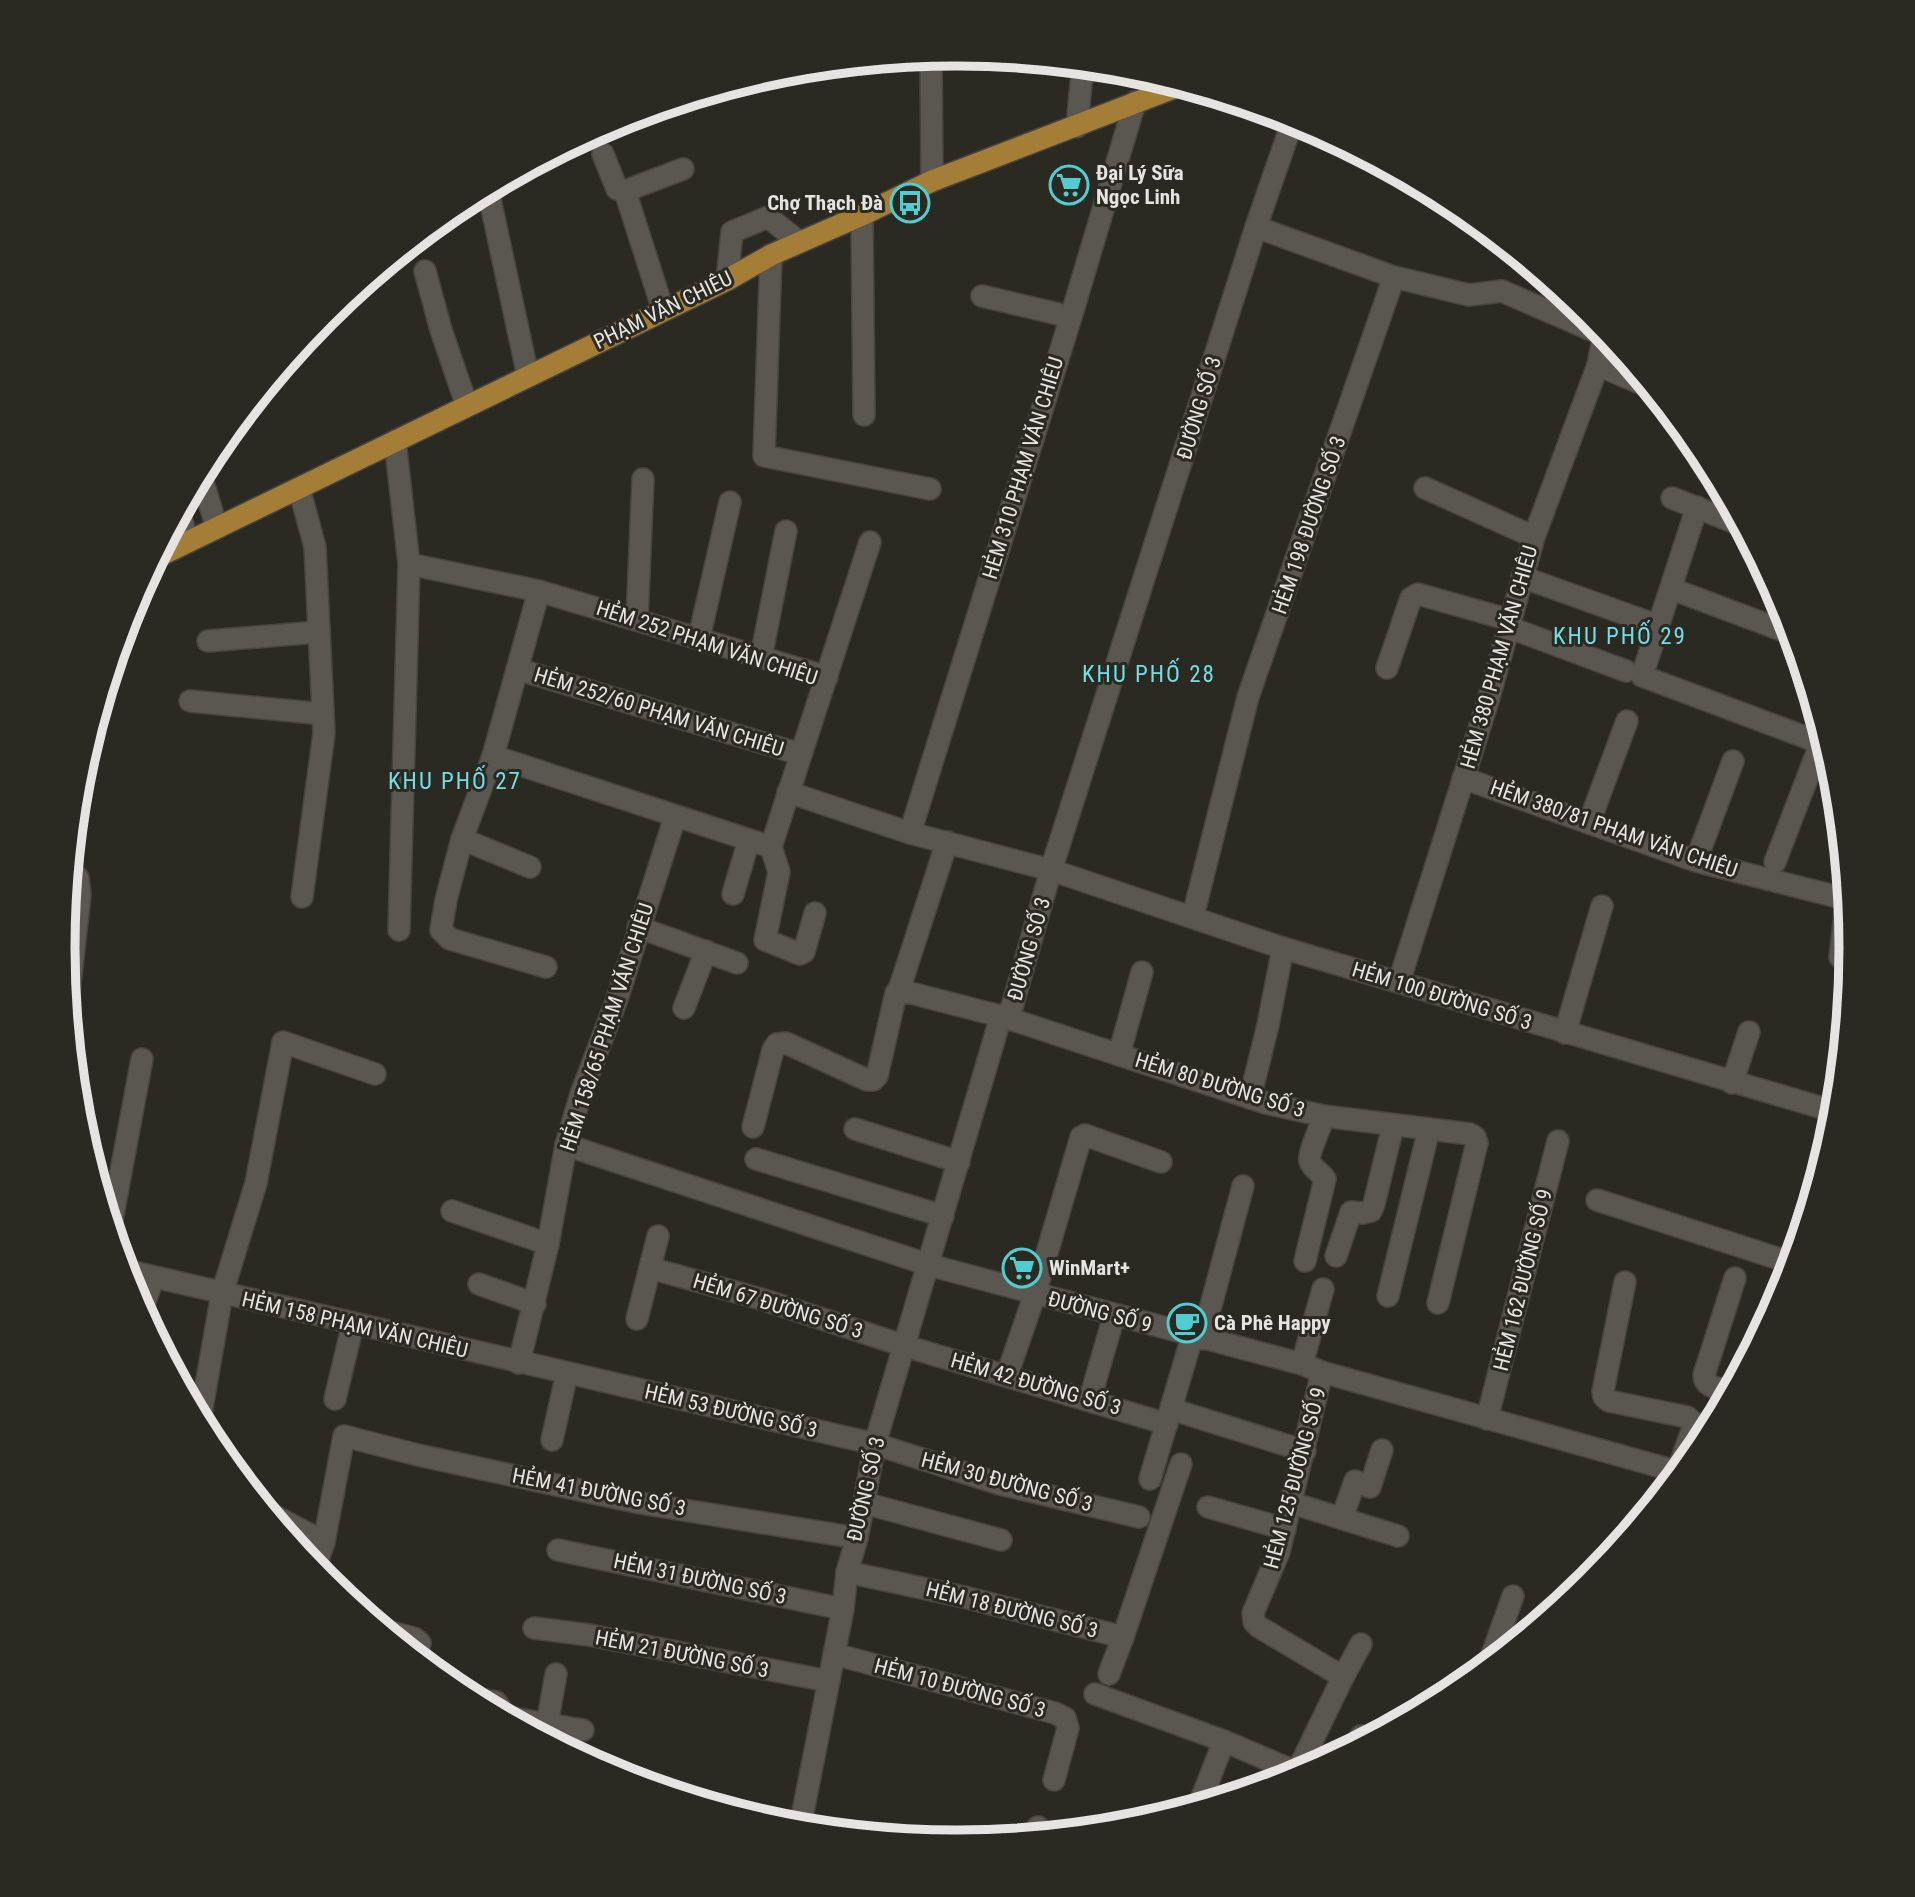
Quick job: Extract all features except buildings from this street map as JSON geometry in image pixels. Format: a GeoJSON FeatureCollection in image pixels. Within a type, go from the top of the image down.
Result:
{"type":"FeatureCollection","features":[{"type":"Feature","properties":{"kind":"main road","name":"PHẠM VĂN CHIÊU"},"geometry":{"type":"LineString","coordinates":[[170,551],[799,242],[932,181],[1164,92]]}},
{"type":"Feature","properties":{"kind":"street"},"geometry":{"type":"LineString","coordinates":[[931,67],[932,181]]}},
{"type":"Feature","properties":{"kind":"street"},"geometry":{"type":"LineString","coordinates":[[1077,127],[1083,76]]}},
{"type":"Feature","properties":{"kind":"street","name":"HẺM 310 PHẠM VĂN CHIÊU"},"geometry":{"type":"LineString","coordinates":[[910,832],[1071,317],[1135,102]]}},
{"type":"Feature","properties":{"kind":"street","name":"ĐƯỜNG SỐ 3"},"geometry":{"type":"LineString","coordinates":[[802,1817],[843,1609],[847,1572],[857,1538],[875,1444],[999,1023],[1012,1007],[1051,870],[1256,227],[1289,132]]}},
{"type":"Feature","properties":{"kind":"street"},"geometry":{"type":"LineString","coordinates":[[603,154],[617,188],[625,191],[683,169]]}},
{"type":"Feature","properties":{"kind":"street"},"geometry":{"type":"LineString","coordinates":[[625,191],[663,310]]}},
{"type":"Feature","properties":{"kind":"street"},"geometry":{"type":"LineString","coordinates":[[490,201],[528,376]]}},
{"type":"Feature","properties":{"kind":"street"},"geometry":{"type":"LineString","coordinates":[[862,215],[864,415]]}},
{"type":"Feature","properties":{"kind":"street"},"geometry":{"type":"LineString","coordinates":[[726,280],[732,232],[768,217],[799,242]]}},
{"type":"Feature","properties":{"kind":"street"},"geometry":{"type":"LineString","coordinates":[[1256,227],[1394,277],[1469,295],[1502,291],[1580,324]]}},
{"type":"Feature","properties":{"kind":"street"},"geometry":{"type":"LineString","coordinates":[[771,255],[764,456],[930,489]]}},
{"type":"Feature","properties":{"kind":"street"},"geometry":{"type":"LineString","coordinates":[[425,271],[441,330],[467,406]]}},
{"type":"Feature","properties":{"kind":"street","name":"HẺM 198 ĐƯỜNG SỐ 3"},"geometry":{"type":"LineString","coordinates":[[1193,916],[1248,697],[1394,277]]}},
{"type":"Feature","properties":{"kind":"street"},"geometry":{"type":"LineString","coordinates":[[982,296],[1071,317]]}},
{"type":"Feature","properties":{"kind":"street","name":"HẺM 380 PHẠM VĂN CHIÊU"},"geometry":{"type":"LineString","coordinates":[[1399,982],[1534,537],[1598,365],[1602,347]]}},
{"type":"Feature","properties":{"kind":"street"},"geometry":{"type":"LineString","coordinates":[[1598,365],[1631,379]]}},
{"type":"Feature","properties":{"kind":"street"},"geometry":{"type":"LineString","coordinates":[[395,441],[409,564],[399,930]]}},
{"type":"Feature","properties":{"kind":"street"},"geometry":{"type":"LineString","coordinates":[[637,620],[643,479]]}},
{"type":"Feature","properties":{"kind":"street"},"geometry":{"type":"LineString","coordinates":[[299,488],[315,547],[324,733],[302,897]]}},
{"type":"Feature","properties":{"kind":"street"},"geometry":{"type":"LineString","coordinates":[[1424,488],[1534,537]]}},
{"type":"Feature","properties":{"kind":"street"},"geometry":{"type":"LineString","coordinates":[[205,489],[217,528]]}},
{"type":"Feature","properties":{"kind":"street"},"geometry":{"type":"LineString","coordinates":[[1672,498],[1727,519]]}},
{"type":"Feature","properties":{"kind":"street"},"geometry":{"type":"LineString","coordinates":[[699,638],[730,502]]}},
{"type":"Feature","properties":{"kind":"street"},"geometry":{"type":"LineString","coordinates":[[1634,674],[1659,626],[1697,507]]}},
{"type":"Feature","properties":{"kind":"street"},"geometry":{"type":"LineString","coordinates":[[183,526],[188,542]]}},
{"type":"Feature","properties":{"kind":"street"},"geometry":{"type":"LineString","coordinates":[[761,656],[786,531]]}},
{"type":"Feature","properties":{"kind":"street"},"geometry":{"type":"LineString","coordinates":[[827,677],[870,542]]}},
{"type":"Feature","properties":{"kind":"street","name":"HẺM 252 PHẠM VĂN CHIÊU"},"geometry":{"type":"LineString","coordinates":[[409,564],[539,591],[827,677],[771,847]]}},
{"type":"Feature","properties":{"kind":"street"},"geometry":{"type":"LineString","coordinates":[[1522,577],[1659,626]]}},
{"type":"Feature","properties":{"kind":"street"},"geometry":{"type":"LineString","coordinates":[[1672,589],[1779,630]]}},
{"type":"Feature","properties":{"kind":"street"},"geometry":{"type":"LineString","coordinates":[[539,591],[493,756],[462,839],[441,930],[450,939],[546,967]]}},
{"type":"Feature","properties":{"kind":"street"},"geometry":{"type":"LineString","coordinates":[[1387,668],[1411,598],[1418,594],[1509,624],[1634,674],[1813,737]]}},
{"type":"Feature","properties":{"kind":"street"},"geometry":{"type":"LineString","coordinates":[[208,641],[318,632]]}},
{"type":"Feature","properties":{"kind":"street","name":"HẺM 252/60 PHẠM VĂN CHIÊU"},"geometry":{"type":"LineString","coordinates":[[517,669],[800,754]]}},
{"type":"Feature","properties":{"kind":"street"},"geometry":{"type":"LineString","coordinates":[[190,701],[323,714]]}},
{"type":"Feature","properties":{"kind":"street"},"geometry":{"type":"LineString","coordinates":[[1589,823],[1627,721]]}},
{"type":"Feature","properties":{"kind":"street"},"geometry":{"type":"LineString","coordinates":[[1775,862],[1817,753]]}},
{"type":"Feature","properties":{"kind":"street"},"geometry":{"type":"LineString","coordinates":[[493,756],[771,847],[779,872],[765,940],[800,954],[804,952],[816,913]]}},
{"type":"Feature","properties":{"kind":"street"},"geometry":{"type":"LineString","coordinates":[[1696,861],[1733,761]]}},
{"type":"Feature","properties":{"kind":"street","name":"HẺM 380/81 PHẠM VĂN CHIÊU"},"geometry":{"type":"LineString","coordinates":[[1463,778],[1696,861],[1838,895]]}},
{"type":"Feature","properties":{"kind":"street"},"geometry":{"type":"LineString","coordinates":[[788,792],[910,832],[1051,870]]}},
{"type":"Feature","properties":{"kind":"street","name":"HẺM 158/65 PHẠM VĂN CHIÊU"},"geometry":{"type":"LineString","coordinates":[[519,1363],[548,1244],[566,1145],[581,1094],[617,999],[675,817]]}},
{"type":"Feature","properties":{"kind":"street"},"geometry":{"type":"LineString","coordinates":[[462,839],[530,867]]}},
{"type":"Feature","properties":{"kind":"street"},"geometry":{"type":"LineString","coordinates":[[733,894],[749,840]]}},
{"type":"Feature","properties":{"kind":"street"},"geometry":{"type":"LineString","coordinates":[[753,1127],[773,1050],[777,1044],[786,1043],[867,1080],[873,1080],[877,1076],[896,993],[947,842]]}},
{"type":"Feature","properties":{"kind":"street","name":"HẺM 100 ĐƯỜNG SỐ 3"},"geometry":{"type":"LineString","coordinates":[[1051,870],[1283,948],[1825,1109]]}},
{"type":"Feature","properties":{"kind":"street"},"geometry":{"type":"LineString","coordinates":[[75,935],[80,895],[78,880]]}},
{"type":"Feature","properties":{"kind":"street"},"geometry":{"type":"LineString","coordinates":[[1565,1033],[1602,906]]}},
{"type":"Feature","properties":{"kind":"street"},"geometry":{"type":"LineString","coordinates":[[638,927],[737,963]]}},
{"type":"Feature","properties":{"kind":"street"},"geometry":{"type":"LineString","coordinates":[[1250,1098],[1283,948]]}},
{"type":"Feature","properties":{"kind":"street"},"geometry":{"type":"LineString","coordinates":[[684,1008],[706,951]]}},
{"type":"Feature","properties":{"kind":"street"},"geometry":{"type":"LineString","coordinates":[[1119,1055],[1142,972]]}},
{"type":"Feature","properties":{"kind":"street","name":"HẺM 80 ĐƯỜNG SỐ 3"},"geometry":{"type":"LineString","coordinates":[[899,990],[1004,1017],[1250,1098],[1324,1116],[1470,1134],[1475,1137],[1477,1143],[1438,1303]]}},
{"type":"Feature","properties":{"kind":"street"},"geometry":{"type":"LineString","coordinates":[[1732,1083],[1749,1032]]}},
{"type":"Feature","properties":{"kind":"street"},"geometry":{"type":"LineString","coordinates":[[203,1404],[222,1294],[256,1183],[283,1042],[375,1074]]}},
{"type":"Feature","properties":{"kind":"street"},"geometry":{"type":"LineString","coordinates":[[114,1206],[142,1059]]}},
{"type":"Feature","properties":{"kind":"street"},"geometry":{"type":"LineString","coordinates":[[1305,1261],[1325,1179],[1310,1161],[1324,1116]]}},
{"type":"Feature","properties":{"kind":"street"},"geometry":{"type":"LineString","coordinates":[[1336,1255],[1351,1212],[1371,1211],[1393,1126]]}},
{"type":"Feature","properties":{"kind":"street"},"geometry":{"type":"LineString","coordinates":[[855,1129],[959,1162]]}},
{"type":"Feature","properties":{"kind":"street"},"geometry":{"type":"LineString","coordinates":[[1388,1296],[1429,1129]]}},
{"type":"Feature","properties":{"kind":"street"},"geometry":{"type":"LineString","coordinates":[[1007,1376],[1035,1294],[1080,1137],[1085,1135],[1161,1162]]}},
{"type":"Feature","properties":{"kind":"street","name":"HẺM 162 ĐƯỜNG SỐ 9"},"geometry":{"type":"LineString","coordinates":[[1488,1419],[1558,1141]]}},
{"type":"Feature","properties":{"kind":"street","name":"ĐƯỜNG SỐ 9"},"geometry":{"type":"LineString","coordinates":[[566,1145],[929,1265],[1302,1364],[1322,1372],[1669,1469]]}},
{"type":"Feature","properties":{"kind":"street"},"geometry":{"type":"LineString","coordinates":[[756,1159],[943,1216]]}},
{"type":"Feature","properties":{"kind":"street"},"geometry":{"type":"LineString","coordinates":[[1150,1479],[1197,1338],[1243,1186]]}},
{"type":"Feature","properties":{"kind":"street"},"geometry":{"type":"LineString","coordinates":[[1597,1200],[1782,1260]]}},
{"type":"Feature","properties":{"kind":"street"},"geometry":{"type":"LineString","coordinates":[[452,1212],[548,1244]]}},
{"type":"Feature","properties":{"kind":"street"},"geometry":{"type":"LineString","coordinates":[[637,1320],[658,1236]]}},
{"type":"Feature","properties":{"kind":"street","name":"HẺM 67 ĐƯỜNG SỐ 3"},"geometry":{"type":"LineString","coordinates":[[650,1268],[761,1299],[905,1346]]}},
{"type":"Feature","properties":{"kind":"street","name":"HẺM 158 PHẠM VĂN CHIÊU"},"geometry":{"type":"LineString","coordinates":[[138,1274],[576,1376]]}},
{"type":"Feature","properties":{"kind":"street"},"geometry":{"type":"LineString","coordinates":[[1722,1389],[1707,1385],[1703,1375],[1735,1278]]}},
{"type":"Feature","properties":{"kind":"street"},"geometry":{"type":"LineString","coordinates":[[147,1296],[153,1279]]}},
{"type":"Feature","properties":{"kind":"street"},"geometry":{"type":"LineString","coordinates":[[1625,1282],[1604,1397],[1609,1401],[1688,1417],[1693,1422],[1693,1428],[1688,1443]]}},
{"type":"Feature","properties":{"kind":"street"},"geometry":{"type":"LineString","coordinates":[[479,1284],[535,1304]]}},
{"type":"Feature","properties":{"kind":"street"},"geometry":{"type":"LineString","coordinates":[[1302,1364],[1323,1289]]}},
{"type":"Feature","properties":{"kind":"street"},"geometry":{"type":"LineString","coordinates":[[1090,1399],[1114,1315]]}},
{"type":"Feature","properties":{"kind":"street"},"geometry":{"type":"LineString","coordinates":[[335,1399],[354,1324]]}},
{"type":"Feature","properties":{"kind":"street","name":"HẺM 42 ĐƯỜNG SỐ 3"},"geometry":{"type":"LineString","coordinates":[[905,1346],[1090,1399],[1305,1451]]}},
{"type":"Feature","properties":{"kind":"street","name":"HẺM 125 ĐƯỜNG SỐ 9"},"geometry":{"type":"LineString","coordinates":[[1322,1372],[1279,1552],[1253,1613],[1254,1622],[1259,1627],[1343,1677]]}},
{"type":"Feature","properties":{"kind":"street"},"geometry":{"type":"LineString","coordinates":[[552,1440],[576,1376]]}},
{"type":"Feature","properties":{"kind":"street","name":"HẺM 53 ĐƯỜNG SỐ 3"},"geometry":{"type":"LineString","coordinates":[[576,1376],[875,1444]]}},
{"type":"Feature","properties":{"kind":"street","name":"HẺM 41 ĐƯỜNG SỐ 3"},"geometry":{"type":"LineString","coordinates":[[324,1542],[344,1436],[418,1455],[640,1503],[857,1538]]}},
{"type":"Feature","properties":{"kind":"street","name":"HẺM 30 ĐƯỜNG SỐ 3"},"geometry":{"type":"LineString","coordinates":[[875,1444],[1000,1484],[1139,1517]]}},
{"type":"Feature","properties":{"kind":"street"},"geometry":{"type":"LineString","coordinates":[[1342,1518],[1355,1481],[1370,1487],[1382,1450]]}},
{"type":"Feature","properties":{"kind":"street","name":"HẺM 18 ĐƯỜNG SỐ 3"},"geometry":{"type":"LineString","coordinates":[[847,1572],[964,1597],[1124,1637],[1181,1464]]}},
{"type":"Feature","properties":{"kind":"street"},"geometry":{"type":"LineString","coordinates":[[864,1503],[1001,1540]]}},
{"type":"Feature","properties":{"kind":"street"},"geometry":{"type":"LineString","coordinates":[[1292,1503],[1398,1536]]}},
{"type":"Feature","properties":{"kind":"street"},"geometry":{"type":"LineString","coordinates":[[1208,1507],[1285,1530]]}},
{"type":"Feature","properties":{"kind":"street"},"geometry":{"type":"LineString","coordinates":[[289,1523],[324,1542],[319,1556]]}},
{"type":"Feature","properties":{"kind":"street","name":"HẺM 31 ĐƯỜNG SỐ 3"},"geometry":{"type":"LineString","coordinates":[[558,1550],[843,1609]]}},
{"type":"Feature","properties":{"kind":"street"},"geometry":{"type":"LineString","coordinates":[[1495,1648],[1513,1596]]}},
{"type":"Feature","properties":{"kind":"street","name":"HẺM 21 ĐƯỜNG SỐ 3"},"geometry":{"type":"LineString","coordinates":[[534,1628],[589,1635],[828,1681]]}},
{"type":"Feature","properties":{"kind":"street"},"geometry":{"type":"LineString","coordinates":[[406,1636],[414,1638],[420,1643],[419,1646]]}},
{"type":"Feature","properties":{"kind":"street"},"geometry":{"type":"LineString","coordinates":[[1109,1674],[1124,1637]]}},
{"type":"Feature","properties":{"kind":"street"},"geometry":{"type":"LineString","coordinates":[[1306,1758],[1361,1644]]}},
{"type":"Feature","properties":{"kind":"street","name":"HẺM 10 ĐƯỜNG SỐ 3"},"geometry":{"type":"LineString","coordinates":[[834,1654],[1055,1713],[1065,1718],[1068,1728],[1054,1780]]}},
{"type":"Feature","properties":{"kind":"street"},"geometry":{"type":"LineString","coordinates":[[547,1725],[556,1674]]}},
{"type":"Feature","properties":{"kind":"street"},"geometry":{"type":"LineString","coordinates":[[1095,1695],[1224,1741],[1285,1767]]}},
{"type":"Feature","properties":{"kind":"street"},"geometry":{"type":"LineString","coordinates":[[535,1722],[583,1730]]}},
{"type":"Feature","properties":{"kind":"street"},"geometry":{"type":"LineString","coordinates":[[1203,1795],[1224,1741]]}},
{"type":"Feature","properties":{"kind":"place","name":"Đại Lý Sữa Ngọc Linh"},"geometry":{"type":"Point","coordinates":[1069,185]}},
{"type":"Feature","properties":{"kind":"place","name":"Chợ Thạch Đà"},"geometry":{"type":"Point","coordinates":[910,203]}},
{"type":"Feature","properties":{"kind":"place","name":"WinMart+"},"geometry":{"type":"Point","coordinates":[1022,1268]}},
{"type":"Feature","properties":{"kind":"place","name":"Cà Phê Happy"},"geometry":{"type":"Point","coordinates":[1187,1323]}},
{"type":"Feature","properties":{"kind":"district","name":"KHU PHỐ 29"},"geometry":{"type":"Point","coordinates":[1620,636]}},
{"type":"Feature","properties":{"kind":"district","name":"KHU PHỐ 28"},"geometry":{"type":"Point","coordinates":[1149,674]}},
{"type":"Feature","properties":{"kind":"district","name":"KHU PHỐ 27"},"geometry":{"type":"Point","coordinates":[455,781]}}]}
